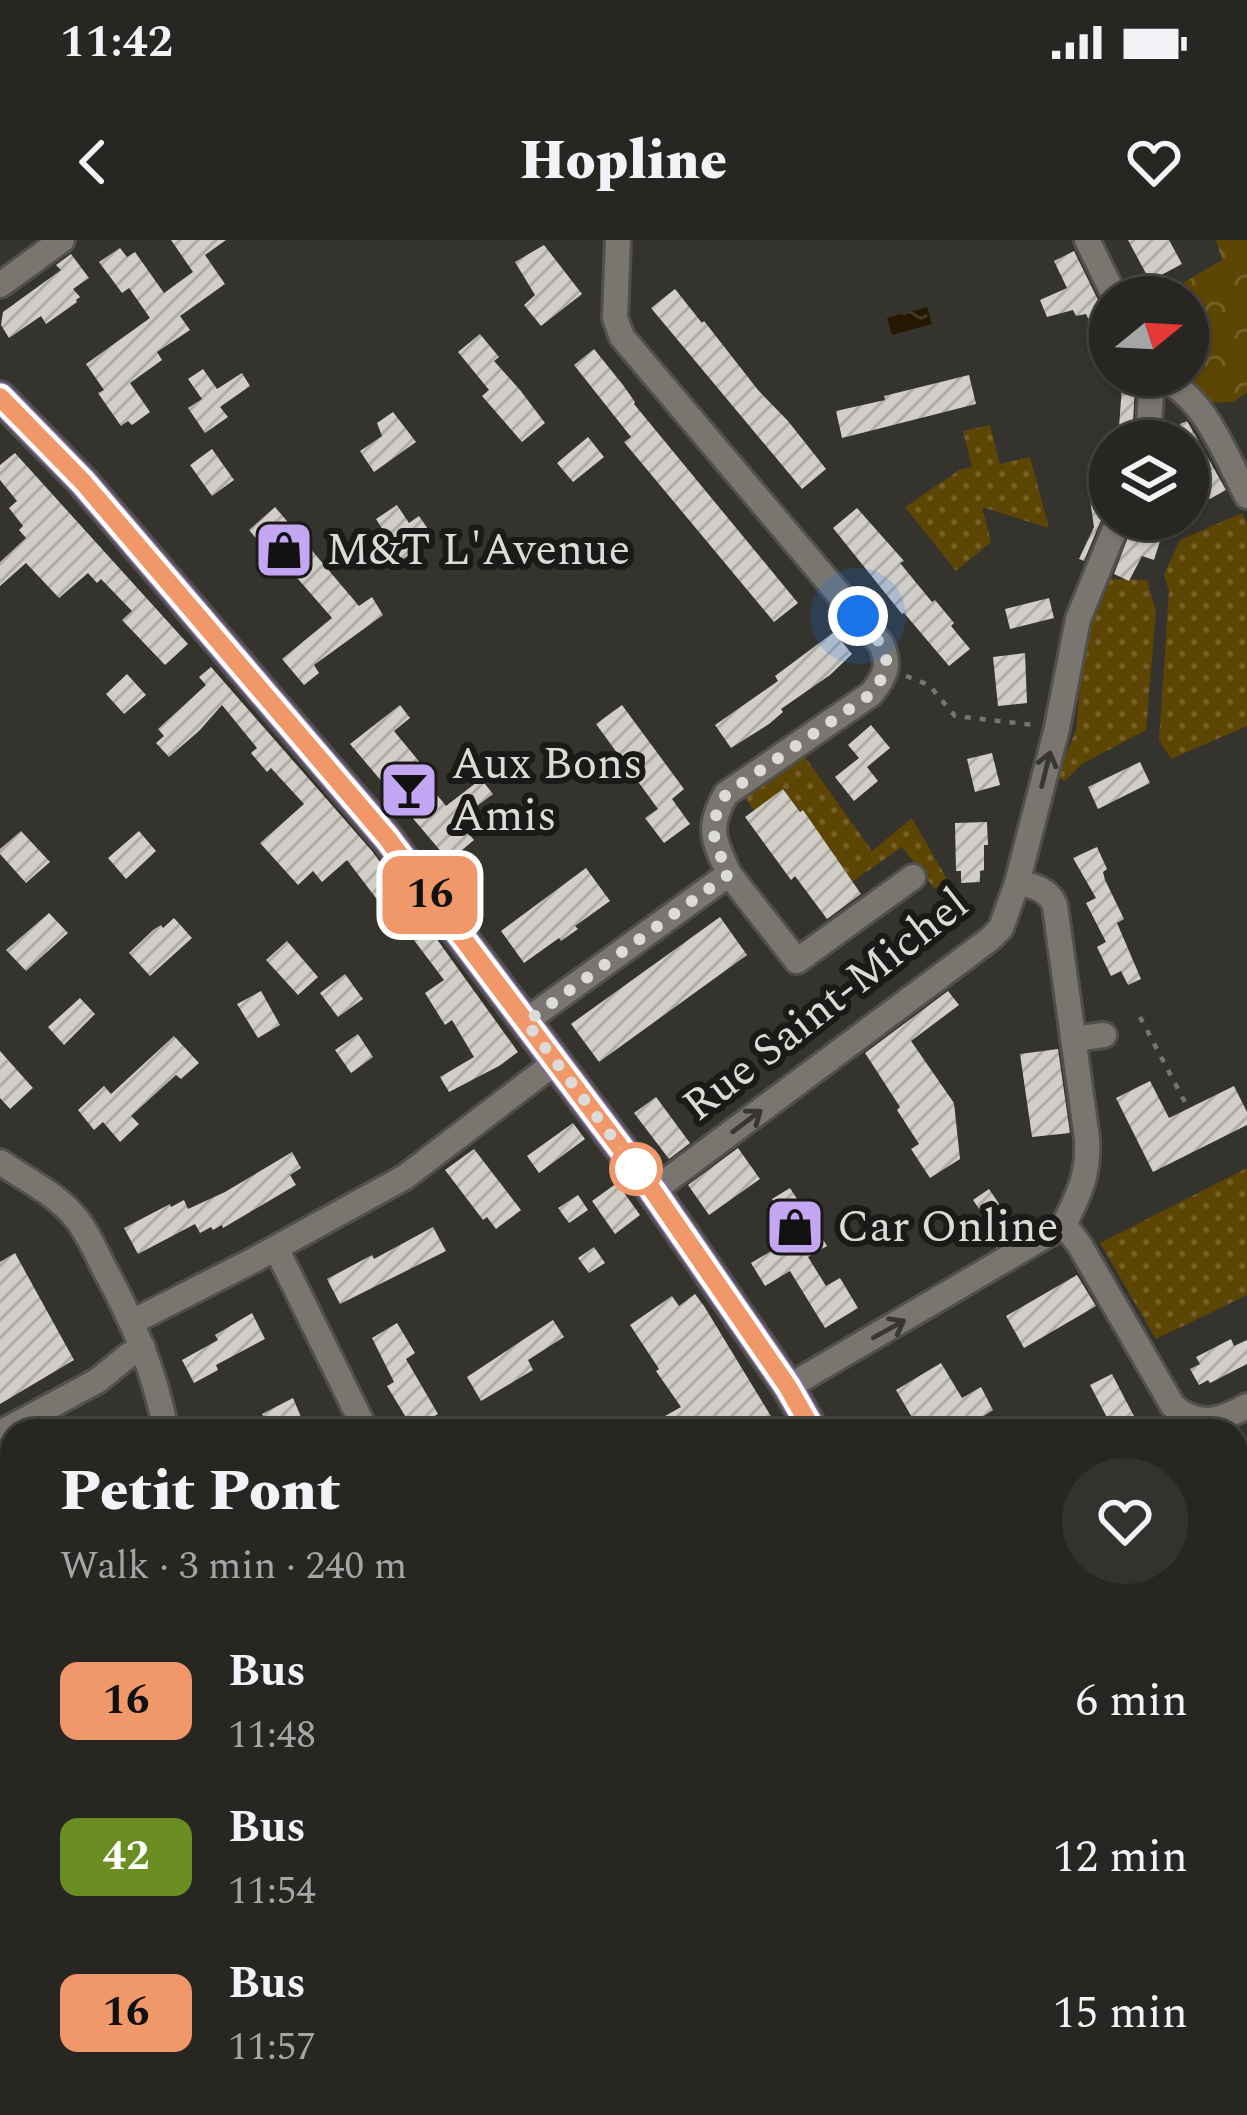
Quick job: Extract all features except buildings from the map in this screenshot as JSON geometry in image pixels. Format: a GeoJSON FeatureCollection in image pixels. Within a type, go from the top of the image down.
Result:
{"type":"FeatureCollection","features":[{"type":"Feature","properties":{"kind":"main road"},"geometry":{"type":"LineString","coordinates":[[5,413],[83,482],[387,838],[653,1191],[806,1419]]}},
{"type":"Feature","properties":{"kind":"street"},"geometry":{"type":"LineString","coordinates":[[0,285],[62,240]]}},
{"type":"Feature","properties":{"kind":"street"},"geometry":{"type":"LineString","coordinates":[[618,240],[615,318],[622,337],[881,644],[887,657],[885,676],[871,694],[726,794],[714,814],[712,838],[729,874],[797,961],[914,877]]}},
{"type":"Feature","properties":{"kind":"street"},"geometry":{"type":"LineString","coordinates":[[1088,240],[1105,276]]}},
{"type":"Feature","properties":{"kind":"street"},"geometry":{"type":"LineString","coordinates":[[1186,396],[1204,414],[1247,496]]}},
{"type":"Feature","properties":{"kind":"street","name":"Rue Saint-Michel"},"geometry":{"type":"LineString","coordinates":[[653,1191],[1000,928],[1017,883],[1057,728],[1078,619],[1110,540]]}},
{"type":"Feature","properties":{"kind":"street"},"geometry":{"type":"LineString","coordinates":[[526,1022],[729,874]]}},
{"type":"Feature","properties":{"kind":"street"},"geometry":{"type":"LineString","coordinates":[[788,1387],[1064,1225],[1085,1180],[1089,1165],[1052,898],[1017,883]]}},
{"type":"Feature","properties":{"kind":"street"},"geometry":{"type":"LineString","coordinates":[[1073,1039],[1104,1035]]}},
{"type":"Feature","properties":{"kind":"street"},"geometry":{"type":"LineString","coordinates":[[132,1322],[405,1178],[557,1061]]}},
{"type":"Feature","properties":{"kind":"street"},"geometry":{"type":"LineString","coordinates":[[0,1162],[74,1216],[132,1322],[164,1419]]}},
{"type":"Feature","properties":{"kind":"street"},"geometry":{"type":"LineString","coordinates":[[1064,1225],[1173,1406],[1194,1419]]}},
{"type":"Feature","properties":{"kind":"street"},"geometry":{"type":"LineString","coordinates":[[276,1248],[360,1419]]}},
{"type":"Feature","properties":{"kind":"street"},"geometry":{"type":"LineString","coordinates":[[26,1419],[97,1381],[143,1348]]}},
{"type":"Feature","properties":{"kind":"street"},"geometry":{"type":"LineString","coordinates":[[1218,1419],[1247,1406]]}},
{"type":"Feature","properties":{"kind":"path"},"geometry":{"type":"LineString","coordinates":[[886,668],[929,685],[955,716],[1057,728]]}},
{"type":"Feature","properties":{"kind":"path"},"geometry":{"type":"LineString","coordinates":[[1140,1017],[1187,1106]]}},
{"type":"Feature","properties":{"kind":"green space"},"geometry":{"type":"Polygon","coordinates":[[[1216,240],[1247,240],[1247,393],[1233,402],[1208,403],[1203,396],[1209,396],[1209,276],[1195,276],[1222,260],[1216,240]]]}},
{"type":"Feature","properties":{"kind":"green space"},"geometry":{"type":"Polygon","coordinates":[[[990,425],[1000,464],[1030,457],[1049,528],[982,507],[991,542],[956,571],[905,507],[961,469],[972,467],[963,431],[990,425]]]}},
{"type":"Feature","properties":{"kind":"green space"},"geometry":{"type":"Polygon","coordinates":[[[1242,513],[1247,523],[1247,726],[1171,759],[1159,740],[1169,591],[1164,575],[1180,540],[1209,540],[1209,527],[1242,513]]]}},
{"type":"Feature","properties":{"kind":"green space"},"geometry":{"type":"Polygon","coordinates":[[[1111,579],[1147,580],[1156,611],[1146,730],[1082,764],[1065,781],[1057,777],[1076,730],[1085,623],[1111,579]]]}},
{"type":"Feature","properties":{"kind":"green space"},"geometry":{"type":"Polygon","coordinates":[[[805,757],[872,851],[912,818],[948,881],[935,889],[902,847],[852,882],[784,789],[754,810],[745,798],[805,757]]]}},
{"type":"Feature","properties":{"kind":"green space"},"geometry":{"type":"Polygon","coordinates":[[[1247,1168],[1247,1295],[1156,1339],[1100,1243],[1247,1168]]]}},
{"type":"Feature","properties":{"kind":"water"},"geometry":{"type":"Polygon","coordinates":[[[927,307],[932,324],[892,335],[887,318],[927,307]]]}},
{"type":"Feature","properties":{"kind":"bus line","name":"16"},"geometry":{"type":"LineString","coordinates":[[0,397],[83,482],[387,838],[653,1191],[806,1419]]}},
{"type":"Feature","properties":{"kind":"place","name":"M&T L'Avenue"},"geometry":{"type":"Point","coordinates":[284,550]}},
{"type":"Feature","properties":{"kind":"place","name":"Aux Bons Amis"},"geometry":{"type":"Point","coordinates":[409,790]}},
{"type":"Feature","properties":{"kind":"place","name":"Car Online"},"geometry":{"type":"Point","coordinates":[795,1227]}},
{"type":"Feature","properties":{"kind":"route"},"geometry":{"type":"LineString","coordinates":[[636,1169],[526,1022],[729,874],[712,838],[714,814],[726,794],[871,694],[885,676],[887,657],[858,616]]}}]}
